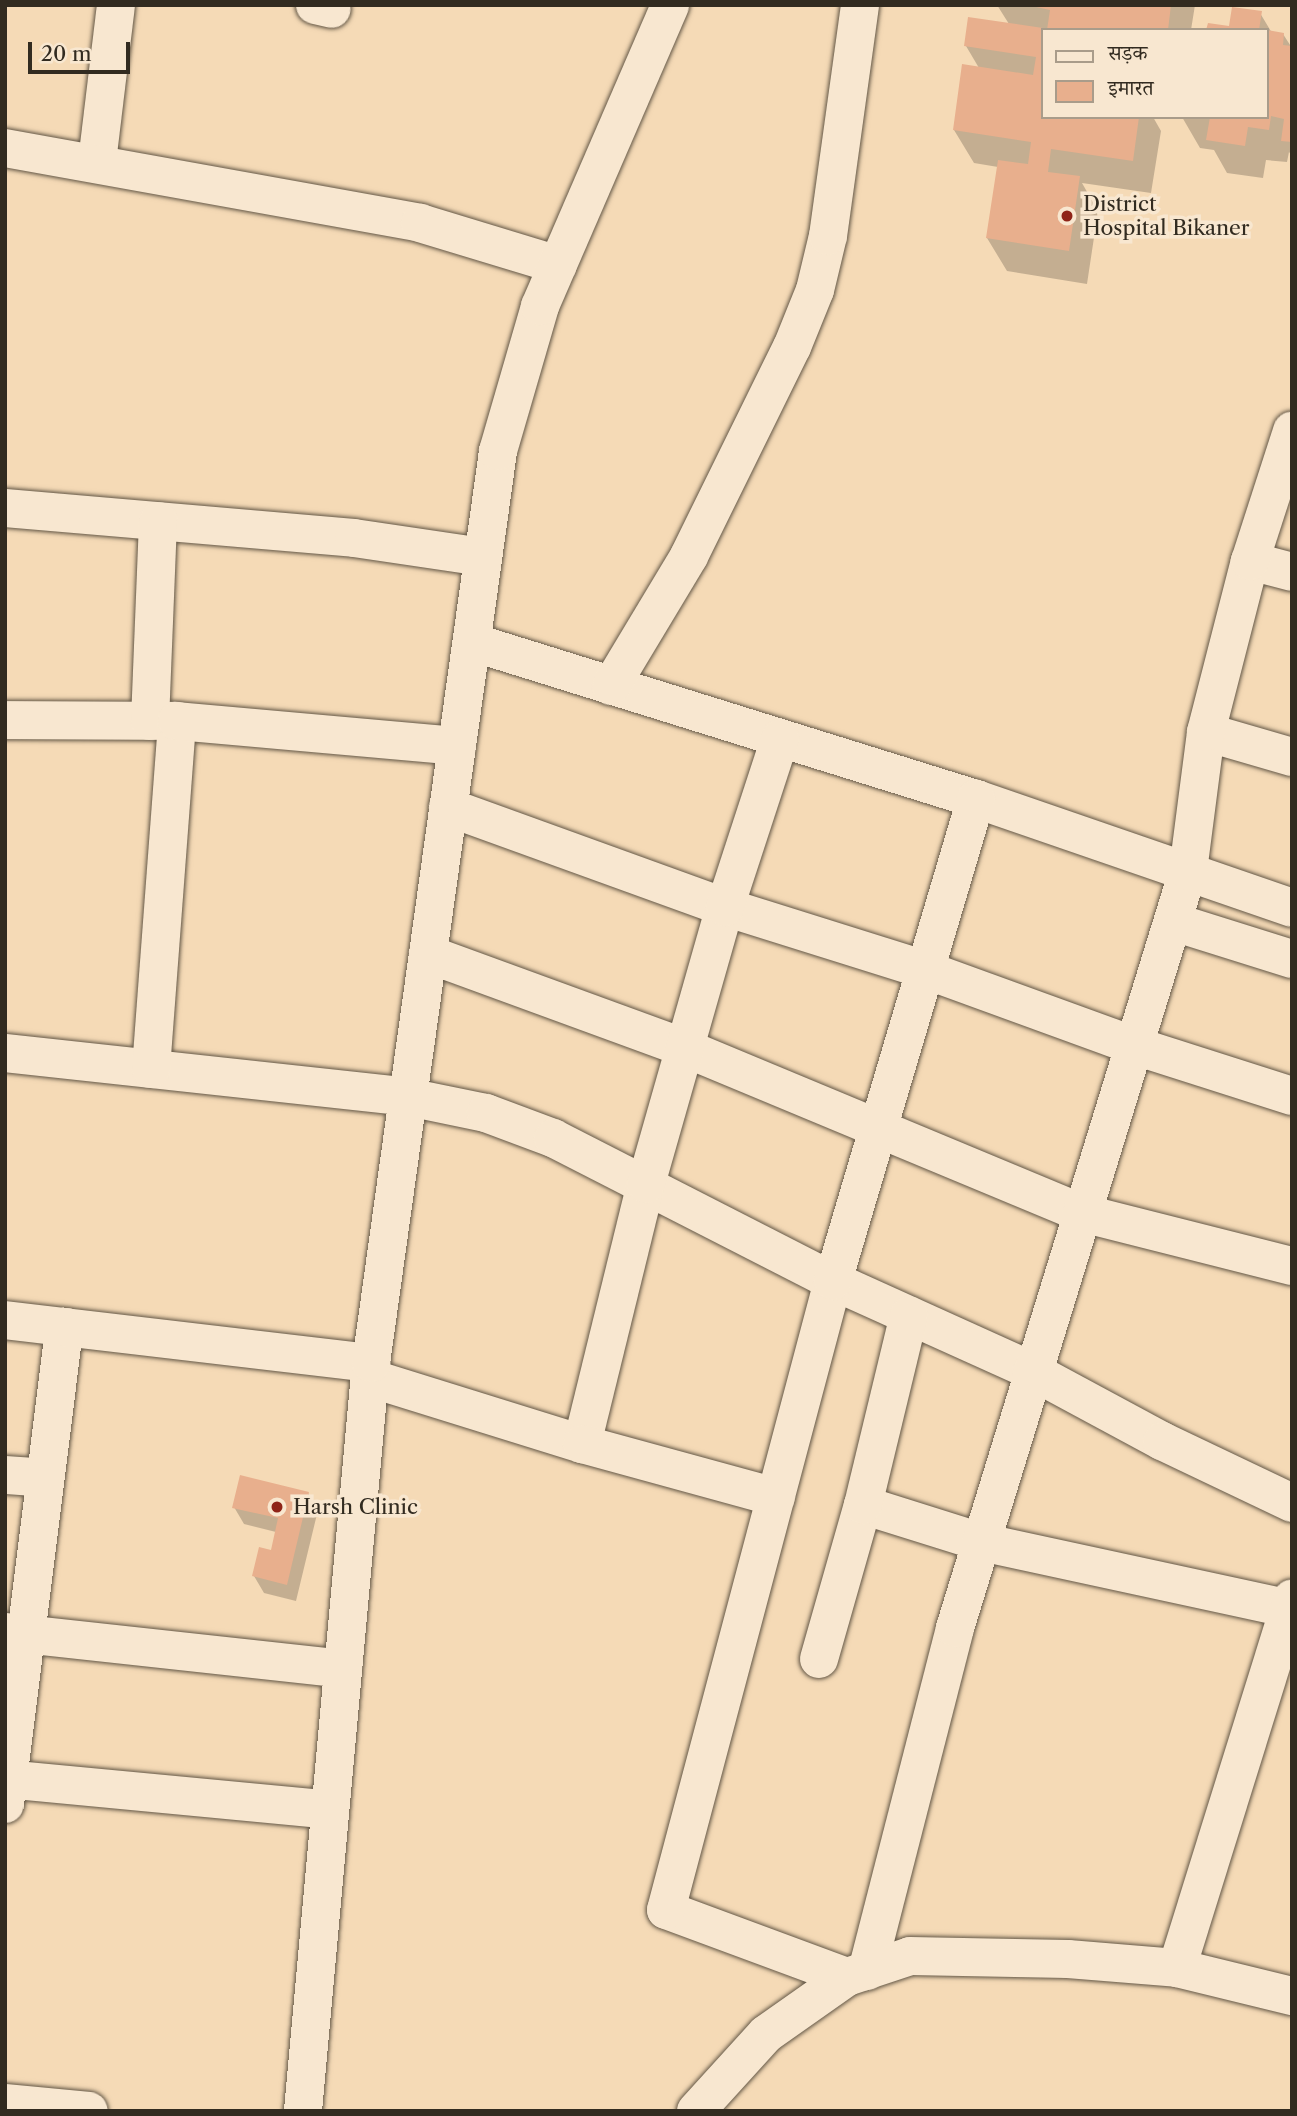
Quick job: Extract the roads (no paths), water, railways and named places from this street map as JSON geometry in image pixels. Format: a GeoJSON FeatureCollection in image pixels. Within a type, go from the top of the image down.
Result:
{"type":"FeatureCollection","features":[{"type":"Feature","properties":{"kind":"street"},"geometry":{"type":"LineString","coordinates":[[97,162],[116,5]]}},
{"type":"Feature","properties":{"kind":"street"},"geometry":{"type":"LineString","coordinates":[[303,2111],[370,1371],[498,451],[540,306],[670,5]]}},
{"type":"Feature","properties":{"kind":"street"},"geometry":{"type":"LineString","coordinates":[[611,686],[689,556],[792,347],[815,290],[828,236],[860,5]]}},
{"type":"Feature","properties":{"kind":"street"},"geometry":{"type":"LineString","coordinates":[[5,148],[97,162],[421,222],[558,265]]}},
{"type":"Feature","properties":{"kind":"street"},"geometry":{"type":"LineString","coordinates":[[857,1974],[1032,1371],[1174,922],[1188,871],[1206,732],[1250,561],[1292,431]]}},
{"type":"Feature","properties":{"kind":"street"},"geometry":{"type":"LineString","coordinates":[[5,508],[354,538],[483,557]]}},
{"type":"Feature","properties":{"kind":"street"},"geometry":{"type":"LineString","coordinates":[[151,1069],[164,721],[158,521]]}},
{"type":"Feature","properties":{"kind":"street"},"geometry":{"type":"LineString","coordinates":[[1250,561],[1292,572]]}},
{"type":"Feature","properties":{"kind":"street"},"geometry":{"type":"LineString","coordinates":[[472,642],[976,799],[1140,858],[1188,871],[1292,908]]}},
{"type":"Feature","properties":{"kind":"street"},"geometry":{"type":"LineString","coordinates":[[5,720],[164,721],[457,746]]}},
{"type":"Feature","properties":{"kind":"street"},"geometry":{"type":"LineString","coordinates":[[1206,732],[1292,757]]}},
{"type":"Feature","properties":{"kind":"street"},"geometry":{"type":"LineString","coordinates":[[582,1444],[646,1184],[725,907],[780,739]]}},
{"type":"Feature","properties":{"kind":"street"},"geometry":{"type":"LineString","coordinates":[[857,1974],[666,1910],[833,1280],[976,799]]}},
{"type":"Feature","properties":{"kind":"street"},"geometry":{"type":"LineString","coordinates":[[449,807],[725,907],[926,970],[1135,1046],[1292,1096]]}},
{"type":"Feature","properties":{"kind":"street"},"geometry":{"type":"LineString","coordinates":[[1174,922],[1292,959]]}},
{"type":"Feature","properties":{"kind":"street"},"geometry":{"type":"LineString","coordinates":[[428,954],[685,1048],[1082,1213],[1292,1266]]}},
{"type":"Feature","properties":{"kind":"street"},"geometry":{"type":"LineString","coordinates":[[5,1053],[408,1097],[485,1113],[553,1138],[833,1280],[1032,1371],[1162,1441],[1292,1503]]}},
{"type":"Feature","properties":{"kind":"street"},"geometry":{"type":"LineString","coordinates":[[819,1659],[863,1505],[909,1315]]}},
{"type":"Feature","properties":{"kind":"street"},"geometry":{"type":"LineString","coordinates":[[5,1320],[370,1371],[582,1444],[776,1497]]}},
{"type":"Feature","properties":{"kind":"street"},"geometry":{"type":"LineString","coordinates":[[64,1327],[44,1478],[16,1633],[6,1787],[330,1810]]}},
{"type":"Feature","properties":{"kind":"street"},"geometry":{"type":"LineString","coordinates":[[5,1475],[44,1478]]}},
{"type":"Feature","properties":{"kind":"street"},"geometry":{"type":"LineString","coordinates":[[863,1505],[981,1542],[1290,1605],[1177,1968]]}},
{"type":"Feature","properties":{"kind":"street"},"geometry":{"type":"LineString","coordinates":[[16,1633],[343,1669]]}},
{"type":"Feature","properties":{"kind":"street"},"geometry":{"type":"LineString","coordinates":[[696,2111],[766,2034],[857,1974],[910,1956],[1068,1959],[1177,1968],[1292,1996]]}},
{"type":"Feature","properties":{"kind":"street"},"geometry":{"type":"LineString","coordinates":[[5,2103],[89,2111]]}},
{"type":"Feature","properties":{"kind":"place","name":"District Hospital Bikaner"},"geometry":{"type":"Point","coordinates":[1067,216]}},
{"type":"Feature","properties":{"kind":"place","name":"Harsh Clinic"},"geometry":{"type":"Point","coordinates":[277,1507]}}]}
